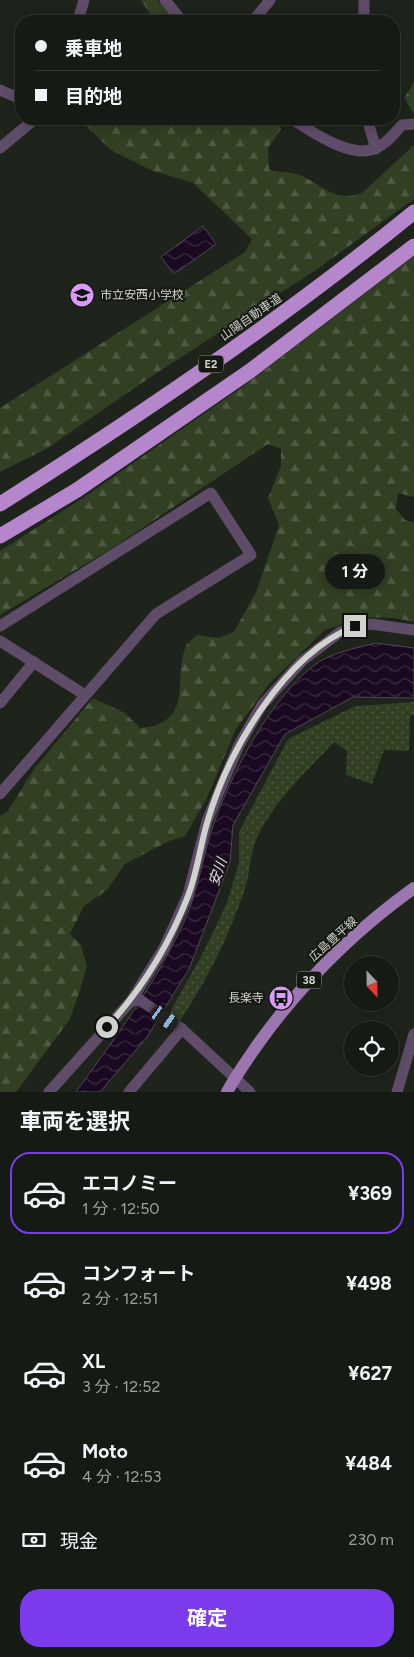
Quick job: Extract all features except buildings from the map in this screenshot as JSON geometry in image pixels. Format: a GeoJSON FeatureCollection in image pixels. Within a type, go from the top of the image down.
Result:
{"type":"FeatureCollection","features":[{"type":"Feature","properties":{"kind":"highway","name":"山陽自動車道"},"geometry":{"type":"LineString","coordinates":[[0,504],[143,412],[308,295],[414,212]]}},
{"type":"Feature","properties":{"kind":"highway","name":"E2"},"geometry":{"type":"LineString","coordinates":[[0,536],[77,490],[250,371],[414,246]]}},
{"type":"Feature","properties":{"kind":"main road","name":"広島豊平線"},"geometry":{"type":"LineString","coordinates":[[227,1092],[234,1078],[275,1020],[313,975],[392,904],[414,888]]}},
{"type":"Feature","properties":{"kind":"street"},"geometry":{"type":"LineString","coordinates":[[80,15],[84,0]]}},
{"type":"Feature","properties":{"kind":"street"},"geometry":{"type":"LineString","coordinates":[[165,0],[177,15]]}},
{"type":"Feature","properties":{"kind":"street"},"geometry":{"type":"LineString","coordinates":[[258,15],[270,0]]}},
{"type":"Feature","properties":{"kind":"street"},"geometry":{"type":"LineString","coordinates":[[363,15],[364,0]]}},
{"type":"Feature","properties":{"kind":"street"},"geometry":{"type":"LineString","coordinates":[[0,90],[15,96]]}},
{"type":"Feature","properties":{"kind":"street"},"geometry":{"type":"LineString","coordinates":[[301,125],[311,132],[352,151],[364,152],[376,149],[387,141],[402,125],[414,124]]}},
{"type":"Feature","properties":{"kind":"street"},"geometry":{"type":"LineString","coordinates":[[0,148],[28,125]]}},
{"type":"Feature","properties":{"kind":"street"},"geometry":{"type":"LineString","coordinates":[[368,125],[376,149]]}},
{"type":"Feature","properties":{"kind":"street"},"geometry":{"type":"LineString","coordinates":[[0,626],[211,493],[251,555],[156,614],[0,794]]}},
{"type":"Feature","properties":{"kind":"street"},"geometry":{"type":"LineString","coordinates":[[50,1092],[136,1000],[164,948],[188,895],[207,821],[239,744],[262,704],[302,661],[340,632],[355,626],[371,624],[414,630]]}},
{"type":"Feature","properties":{"kind":"street"},"geometry":{"type":"LineString","coordinates":[[0,642],[85,695]]}},
{"type":"Feature","properties":{"kind":"street"},"geometry":{"type":"LineString","coordinates":[[0,703],[34,662]]}},
{"type":"Feature","properties":{"kind":"street"},"geometry":{"type":"LineString","coordinates":[[136,1000],[180,1028],[250,1092]]}},
{"type":"Feature","properties":{"kind":"street"},"geometry":{"type":"LineString","coordinates":[[129,1092],[180,1028]]}},
{"type":"Feature","properties":{"kind":"street"},"geometry":{"type":"LineString","coordinates":[[397,1092],[413,1041]]}},
{"type":"Feature","properties":{"kind":"green space"},"geometry":{"type":"Polygon","coordinates":[[[141,0],[157,0],[171,15],[151,15],[141,0]]]}},
{"type":"Feature","properties":{"kind":"green space"},"geometry":{"type":"Polygon","coordinates":[[[414,82],[414,114],[404,98],[414,82]]]}},
{"type":"Feature","properties":{"kind":"green space"},"geometry":{"type":"Polygon","coordinates":[[[85,125],[279,125],[281,129],[268,148],[269,170],[296,174],[334,194],[352,196],[362,193],[414,145],[414,199],[313,272],[152,376],[46,449],[0,472],[0,408],[245,252],[252,239],[193,183],[153,171],[111,150],[85,125]]]}},
{"type":"Feature","properties":{"kind":"green space"},"geometry":{"type":"Polygon","coordinates":[[[414,256],[414,497],[398,493],[396,509],[405,520],[414,523],[414,622],[394,618],[364,617],[325,630],[270,683],[236,729],[207,798],[185,836],[169,841],[125,864],[107,890],[84,906],[70,934],[81,945],[87,966],[70,1019],[16,1092],[0,1092],[0,816],[8,811],[34,769],[93,698],[125,713],[140,728],[157,724],[169,718],[179,698],[182,659],[186,646],[197,635],[219,638],[234,632],[257,590],[279,525],[268,498],[281,466],[281,449],[268,444],[111,549],[0,615],[0,551],[83,498],[245,385],[414,256]]]}},
{"type":"Feature","properties":{"kind":"green space"},"geometry":{"type":"Polygon","coordinates":[[[414,702],[414,715],[410,716],[409,751],[384,750],[372,784],[346,775],[347,751],[334,742],[281,800],[271,813],[256,840],[245,889],[232,924],[208,974],[179,1022],[168,1015],[203,953],[226,905],[239,863],[239,832],[288,739],[355,706],[414,702]]]}},
{"type":"Feature","properties":{"kind":"water"},"geometry":{"type":"Polygon","coordinates":[[[203,226],[216,244],[174,274],[161,257],[203,226]]]}},
{"type":"Feature","properties":{"kind":"water","name":"安川"},"geometry":{"type":"Polygon","coordinates":[[[376,643],[414,648],[414,698],[353,697],[285,734],[233,825],[230,862],[189,969],[147,1037],[100,1092],[76,1092],[138,1005],[177,937],[192,902],[220,808],[240,764],[266,719],[296,681],[319,661],[343,651],[376,643]]]}},
{"type":"Feature","properties":{"kind":"place","name":"市立安西小学校"},"geometry":{"type":"Point","coordinates":[82,295]}},
{"type":"Feature","properties":{"kind":"place","name":"長楽寺"},"geometry":{"type":"Point","coordinates":[281,998]}},
{"type":"Feature","properties":{"kind":"route"},"geometry":{"type":"LineString","coordinates":[[107,1027],[144,984],[164,948],[188,895],[207,821],[239,744],[262,704],[302,661],[340,632],[355,626]]}}]}
